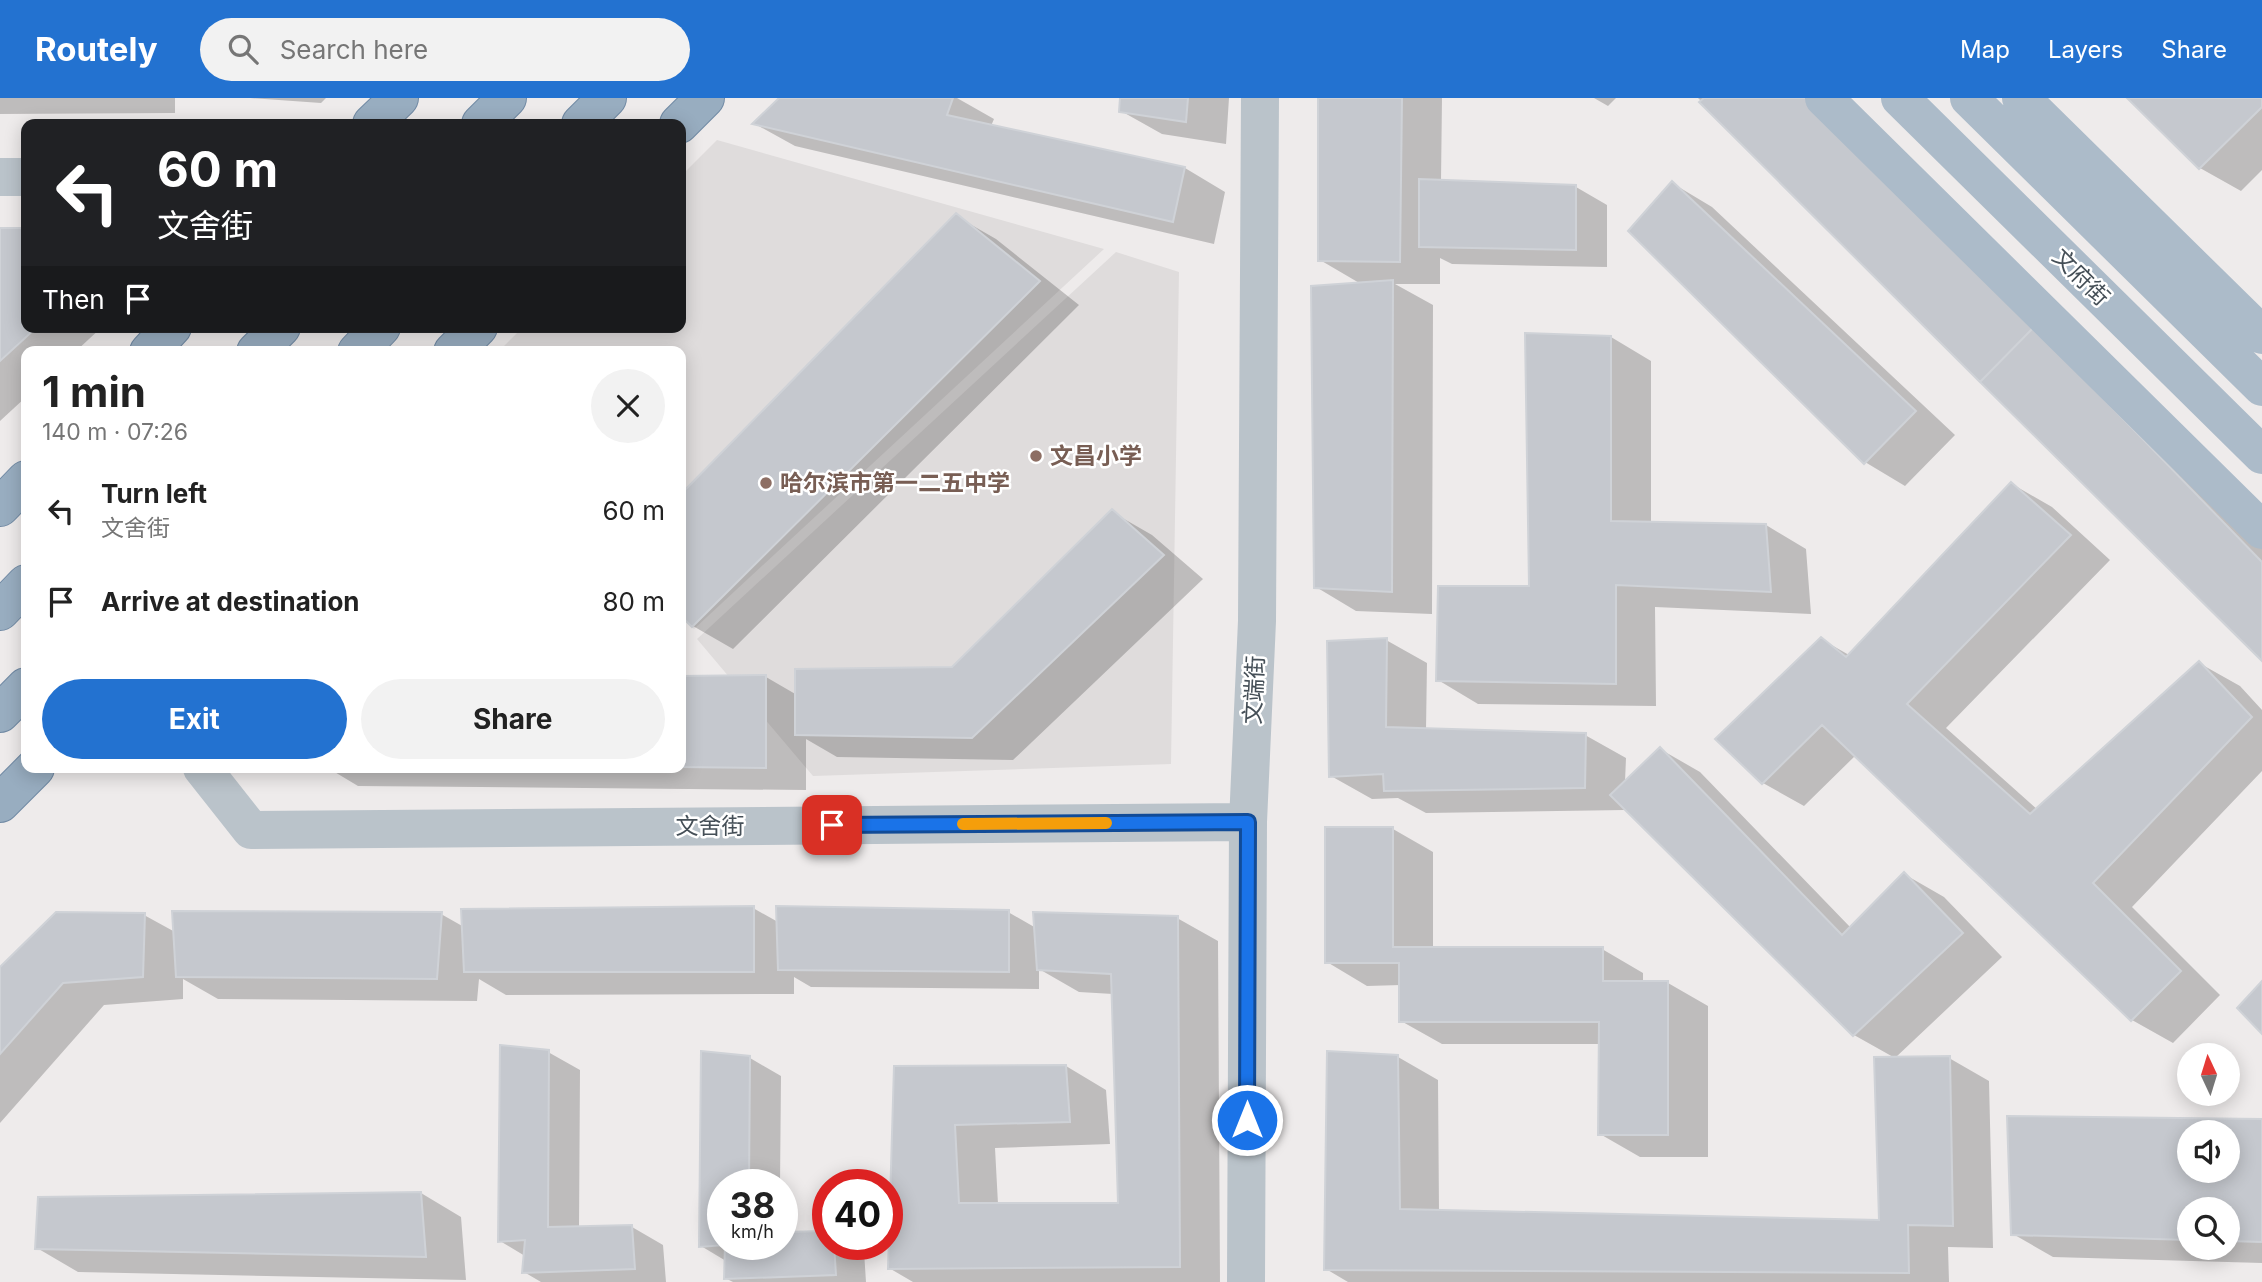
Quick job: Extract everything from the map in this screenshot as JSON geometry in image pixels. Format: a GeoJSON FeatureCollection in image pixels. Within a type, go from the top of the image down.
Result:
{"type":"FeatureCollection","features":[{"type":"Feature","properties":{"kind":"highway"},"geometry":{"type":"LineString","coordinates":[[377,119],[399,98]]}},
{"type":"Feature","properties":{"kind":"highway"},"geometry":{"type":"LineString","coordinates":[[486,119],[508,98]]}},
{"type":"Feature","properties":{"kind":"highway"},"geometry":{"type":"LineString","coordinates":[[586,119],[607,98]]}},
{"type":"Feature","properties":{"kind":"highway"},"geometry":{"type":"LineString","coordinates":[[684,119],[705,98]]}},
{"type":"Feature","properties":{"kind":"highway"},"geometry":{"type":"LineString","coordinates":[[155,346],[166,333]]}},
{"type":"Feature","properties":{"kind":"highway"},"geometry":{"type":"LineString","coordinates":[[262,346],[275,333]]}},
{"type":"Feature","properties":{"kind":"highway"},"geometry":{"type":"LineString","coordinates":[[363,346],[375,333]]}},
{"type":"Feature","properties":{"kind":"highway"},"geometry":{"type":"LineString","coordinates":[[459,346],[472,333]]}},
{"type":"Feature","properties":{"kind":"highway"},"geometry":{"type":"LineString","coordinates":[[0,508],[21,485]]}},
{"type":"Feature","properties":{"kind":"highway"},"geometry":{"type":"LineString","coordinates":[[0,611],[21,589]]}},
{"type":"Feature","properties":{"kind":"highway"},"geometry":{"type":"LineString","coordinates":[[0,713],[21,692]]}},
{"type":"Feature","properties":{"kind":"highway"},"geometry":{"type":"LineString","coordinates":[[0,803],[30,773]]}},
{"type":"Feature","properties":{"kind":"main road"},"geometry":{"type":"LineString","coordinates":[[1824,98],[2262,530]]}},
{"type":"Feature","properties":{"kind":"main road","name":"文府街"},"geometry":{"type":"LineString","coordinates":[[1900,98],[2262,455]]}},
{"type":"Feature","properties":{"kind":"main road"},"geometry":{"type":"LineString","coordinates":[[1969,98],[2248,327]]}},
{"type":"Feature","properties":{"kind":"main road"},"geometry":{"type":"LineString","coordinates":[[2021,98],[2248,327],[2262,387]]}},
{"type":"Feature","properties":{"kind":"street","name":"文端街"},"geometry":{"type":"LineString","coordinates":[[1246,1282],[1248,822],[1257,621],[1260,98]]}},
{"type":"Feature","properties":{"kind":"street"},"geometry":{"type":"LineString","coordinates":[[0,177],[21,177]]}},
{"type":"Feature","properties":{"kind":"street","name":"文舍街"},"geometry":{"type":"LineString","coordinates":[[206,773],[251,830],[1248,822]]}},
{"type":"Feature","properties":{"kind":"shaded area","name":"哈尔滨市第一二五中学"},"geometry":{"type":"Polygon","coordinates":[[[717,140],[1104,249],[694,629],[686,620],[686,346],[504,346],[517,333],[686,333],[686,171],[717,140]]]}},
{"type":"Feature","properties":{"kind":"shaded area","name":"文昌小学"},"geometry":{"type":"Polygon","coordinates":[[[1116,252],[1179,272],[1171,764],[813,776],[697,639],[1116,252]]]}},
{"type":"Feature","properties":{"kind":"building"},"geometry":{"type":"Polygon","coordinates":[[[779,98],[953,98],[947,115],[1185,167],[1173,222],[752,124],[779,98]]]}},
{"type":"Feature","properties":{"kind":"building"},"geometry":{"type":"Polygon","coordinates":[[[1120,98],[1188,98],[1186,122],[1119,112],[1120,98]]]}},
{"type":"Feature","properties":{"kind":"building"},"geometry":{"type":"Polygon","coordinates":[[[1318,98],[1402,98],[1400,262],[1318,261],[1318,98]]]}},
{"type":"Feature","properties":{"kind":"building"},"geometry":{"type":"Polygon","coordinates":[[[1704,98],[1812,98],[2034,327],[1980,382],[1699,102],[1704,98]]]}},
{"type":"Feature","properties":{"kind":"building"},"geometry":{"type":"Polygon","coordinates":[[[2127,98],[2262,98],[2262,107],[2199,169],[2127,98]]]}},
{"type":"Feature","properties":{"kind":"building"},"geometry":{"type":"Polygon","coordinates":[[[1419,179],[1576,185],[1576,250],[1419,247],[1419,179]]]}},
{"type":"Feature","properties":{"kind":"building"},"geometry":{"type":"Polygon","coordinates":[[[1672,181],[1916,411],[1864,464],[1628,231],[1672,181]]]}},
{"type":"Feature","properties":{"kind":"building"},"geometry":{"type":"Polygon","coordinates":[[[956,213],[1040,281],[692,627],[686,621],[686,489],[956,213]]]}},
{"type":"Feature","properties":{"kind":"building"},"geometry":{"type":"Polygon","coordinates":[[[0,228],[21,228],[21,333],[30,333],[0,361],[0,228]]]}},
{"type":"Feature","properties":{"kind":"building"},"geometry":{"type":"Polygon","coordinates":[[[1393,280],[1392,592],[1314,588],[1311,286],[1393,280]]]}},
{"type":"Feature","properties":{"kind":"building"},"geometry":{"type":"Polygon","coordinates":[[[2034,327],[2262,562],[2262,661],[1980,382],[2034,327]]]}},
{"type":"Feature","properties":{"kind":"building"},"geometry":{"type":"Polygon","coordinates":[[[1525,333],[1611,336],[1611,521],[1766,524],[1771,592],[1616,585],[1616,684],[1436,681],[1438,586],[1529,586],[1525,333]]]}},
{"type":"Feature","properties":{"kind":"building"},"geometry":{"type":"Polygon","coordinates":[[[2011,482],[2071,535],[1907,704],[2030,814],[2199,661],[2252,717],[2093,883],[2181,971],[2131,1021],[1822,725],[1762,784],[1715,739],[1821,637],[1846,657],[2011,482]]]}},
{"type":"Feature","properties":{"kind":"building"},"geometry":{"type":"Polygon","coordinates":[[[1112,509],[1164,555],[972,738],[795,735],[795,669],[952,667],[1112,509]]]}},
{"type":"Feature","properties":{"kind":"building"},"geometry":{"type":"Polygon","coordinates":[[[1387,638],[1386,727],[1586,733],[1585,788],[1384,791],[1383,774],[1329,777],[1327,641],[1387,638]]]}},
{"type":"Feature","properties":{"kind":"building"},"geometry":{"type":"Polygon","coordinates":[[[766,675],[766,768],[686,767],[686,676],[766,675]]]}},
{"type":"Feature","properties":{"kind":"building"},"geometry":{"type":"Polygon","coordinates":[[[1660,747],[1842,935],[1904,872],[1963,933],[1853,1036],[1610,795],[1660,747]]]}},
{"type":"Feature","properties":{"kind":"building"},"geometry":{"type":"Polygon","coordinates":[[[1325,827],[1393,827],[1393,947],[1603,947],[1603,981],[1668,981],[1668,1135],[1598,1135],[1599,1022],[1399,1022],[1399,963],[1325,963],[1325,827]]]}},
{"type":"Feature","properties":{"kind":"building"},"geometry":{"type":"Polygon","coordinates":[[[754,906],[754,972],[464,972],[461,909],[754,906]]]}},
{"type":"Feature","properties":{"kind":"building"},"geometry":{"type":"Polygon","coordinates":[[[776,906],[1009,910],[1009,972],[778,970],[776,906]]]}},
{"type":"Feature","properties":{"kind":"building"},"geometry":{"type":"Polygon","coordinates":[[[172,911],[442,912],[437,979],[176,977],[172,911]]]}},
{"type":"Feature","properties":{"kind":"building"},"geometry":{"type":"Polygon","coordinates":[[[56,912],[145,913],[143,977],[63,983],[0,1054],[0,967],[56,912]]]}},
{"type":"Feature","properties":{"kind":"building"},"geometry":{"type":"Polygon","coordinates":[[[1033,912],[1178,916],[1180,1267],[888,1269],[888,1260],[903,1260],[903,1169],[891,1169],[894,1066],[1066,1065],[1070,1122],[955,1125],[959,1203],[1118,1203],[1111,974],[1037,970],[1033,912]]]}},
{"type":"Feature","properties":{"kind":"building"},"geometry":{"type":"Polygon","coordinates":[[[2262,981],[2262,1034],[2237,1008],[2262,981]]]}},
{"type":"Feature","properties":{"kind":"building"},"geometry":{"type":"Polygon","coordinates":[[[500,1045],[549,1050],[548,1227],[632,1225],[635,1269],[522,1273],[525,1240],[498,1242],[500,1045]]]}},
{"type":"Feature","properties":{"kind":"building"},"geometry":{"type":"Polygon","coordinates":[[[701,1051],[750,1056],[749,1169],[707,1169],[707,1246],[699,1247],[701,1051]]]}},
{"type":"Feature","properties":{"kind":"building"},"geometry":{"type":"Polygon","coordinates":[[[1327,1051],[1398,1055],[1400,1209],[1879,1220],[1874,1057],[1950,1056],[1953,1226],[1908,1225],[1909,1273],[1324,1270],[1327,1051]]]}},
{"type":"Feature","properties":{"kind":"building"},"geometry":{"type":"Polygon","coordinates":[[[2007,1116],[2262,1119],[2262,1242],[2240,1241],[2240,1197],[2177,1197],[2177,1240],[2011,1235],[2007,1116]]]}},
{"type":"Feature","properties":{"kind":"building"},"geometry":{"type":"Polygon","coordinates":[[[421,1192],[426,1257],[35,1249],[38,1197],[421,1192]]]}},
{"type":"Feature","properties":{"kind":"building"},"geometry":{"type":"Polygon","coordinates":[[[812,1231],[812,1260],[835,1260],[836,1275],[724,1279],[725,1260],[798,1260],[798,1232],[812,1231]]]}},
{"type":"Feature","properties":{"kind":"slow traffic"},"geometry":{"type":"LineString","coordinates":[[963,824],[1106,823]]}},
{"type":"Feature","properties":{"kind":"place","name":"文昌小学"},"geometry":{"type":"Point","coordinates":[1036,456]}},
{"type":"Feature","properties":{"kind":"place","name":"哈尔滨市第一二五中学"},"geometry":{"type":"Point","coordinates":[766,483]}},
{"type":"Feature","properties":{"kind":"route"},"geometry":{"type":"LineString","coordinates":[[832,825],[1248,822],[1247,1120]]}}]}
